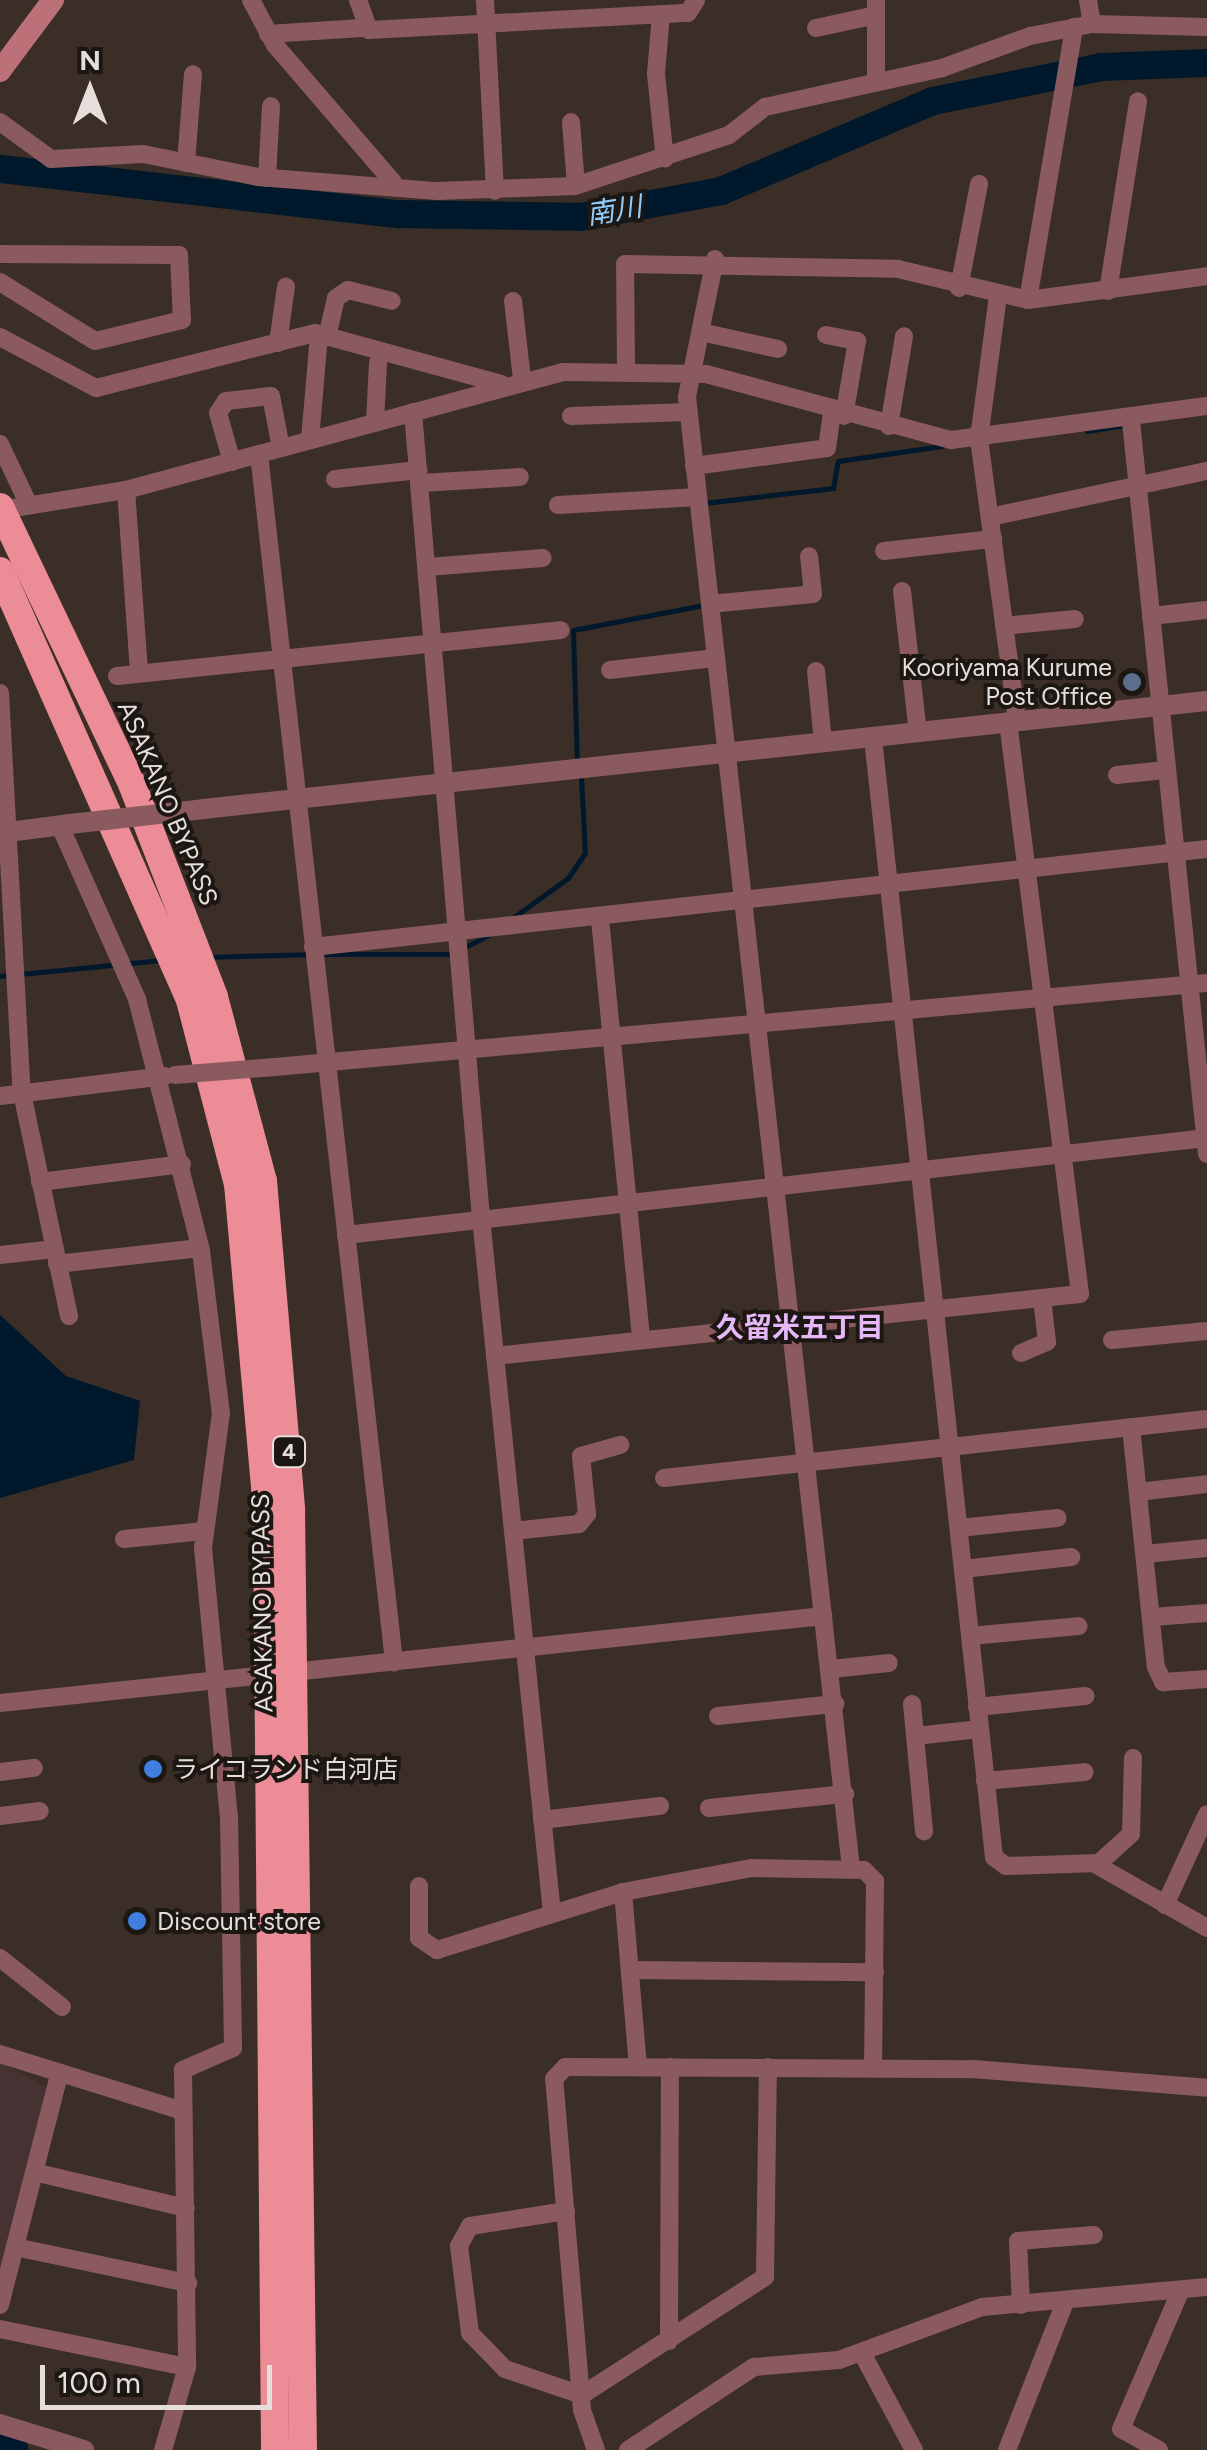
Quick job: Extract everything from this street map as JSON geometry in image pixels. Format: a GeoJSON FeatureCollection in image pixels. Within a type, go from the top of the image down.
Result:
{"type":"FeatureCollection","features":[{"type":"Feature","properties":{"kind":"highway","name":"ASAKANO BYPASS"},"geometry":{"type":"LineString","coordinates":[[9,506],[132,784],[242,1091],[278,1290],[275,2450]]}},
{"type":"Feature","properties":{"kind":"highway","name":"ASAKANO BYPASS"},"geometry":{"type":"LineString","coordinates":[[0,572],[103,788],[190,1000],[218,1094],[262,1389],[280,1674],[303,2450]]}},
{"type":"Feature","properties":{"kind":"main road"},"geometry":{"type":"LineString","coordinates":[[0,71],[53,0]]}},
{"type":"Feature","properties":{"kind":"street"},"geometry":{"type":"LineString","coordinates":[[251,0],[268,34],[393,182]]}},
{"type":"Feature","properties":{"kind":"street"},"geometry":{"type":"LineString","coordinates":[[358,0],[362,28]]}},
{"type":"Feature","properties":{"kind":"street"},"geometry":{"type":"LineString","coordinates":[[485,0],[495,191]]}},
{"type":"Feature","properties":{"kind":"street"},"geometry":{"type":"LineString","coordinates":[[268,34],[688,13],[696,0]]}},
{"type":"Feature","properties":{"kind":"street"},"geometry":{"type":"LineString","coordinates":[[1028,300],[1058,125],[1088,0]]}},
{"type":"Feature","properties":{"kind":"street"},"geometry":{"type":"LineString","coordinates":[[816,28],[877,4],[876,77]]}},
{"type":"Feature","properties":{"kind":"street"},"geometry":{"type":"LineString","coordinates":[[661,14],[656,74],[666,160]]}},
{"type":"Feature","properties":{"kind":"street"},"geometry":{"type":"LineString","coordinates":[[0,122],[48,158],[186,162],[266,178],[393,182],[495,191],[576,186],[666,160],[730,134],[766,107],[876,77],[1083,26],[1207,28]]}},
{"type":"Feature","properties":{"kind":"street"},"geometry":{"type":"LineString","coordinates":[[186,162],[193,74]]}},
{"type":"Feature","properties":{"kind":"street"},"geometry":{"type":"LineString","coordinates":[[1108,290],[1138,101]]}},
{"type":"Feature","properties":{"kind":"street"},"geometry":{"type":"LineString","coordinates":[[266,178],[272,106]]}},
{"type":"Feature","properties":{"kind":"street"},"geometry":{"type":"LineString","coordinates":[[571,122],[576,186]]}},
{"type":"Feature","properties":{"kind":"street"},"geometry":{"type":"LineString","coordinates":[[959,288],[979,184]]}},
{"type":"Feature","properties":{"kind":"street"},"geometry":{"type":"LineString","coordinates":[[0,254],[180,254],[183,317],[97,341],[0,282]]}},
{"type":"Feature","properties":{"kind":"street"},"geometry":{"type":"LineString","coordinates":[[715,260],[691,372],[688,412],[846,1794],[850,1870]]}},
{"type":"Feature","properties":{"kind":"street"},"geometry":{"type":"LineString","coordinates":[[626,369],[620,266],[715,260],[831,274],[898,269],[959,288],[1028,300],[1206,276],[1207,267]]}},
{"type":"Feature","properties":{"kind":"street"},"geometry":{"type":"LineString","coordinates":[[278,343],[286,287]]}},
{"type":"Feature","properties":{"kind":"street"},"geometry":{"type":"LineString","coordinates":[[310,440],[323,342],[336,298],[348,290],[392,301]]}},
{"type":"Feature","properties":{"kind":"street"},"geometry":{"type":"LineString","coordinates":[[494,1356],[1080,1294],[979,439],[998,296]]}},
{"type":"Feature","properties":{"kind":"street"},"geometry":{"type":"LineString","coordinates":[[513,301],[522,379]]}},
{"type":"Feature","properties":{"kind":"street"},"geometry":{"type":"LineString","coordinates":[[701,332],[778,349]]}},
{"type":"Feature","properties":{"kind":"street"},"geometry":{"type":"LineString","coordinates":[[694,466],[827,448],[857,341],[826,335]]}},
{"type":"Feature","properties":{"kind":"street"},"geometry":{"type":"LineString","coordinates":[[888,426],[904,336]]}},
{"type":"Feature","properties":{"kind":"street"},"geometry":{"type":"LineString","coordinates":[[0,338],[96,388],[278,343],[323,342],[502,384]]}},
{"type":"Feature","properties":{"kind":"street"},"geometry":{"type":"LineString","coordinates":[[376,422],[378,362]]}},
{"type":"Feature","properties":{"kind":"street"},"geometry":{"type":"LineString","coordinates":[[0,444],[9,506],[126,490],[522,379],[626,369],[691,372],[838,415],[979,439],[1207,406]]}},
{"type":"Feature","properties":{"kind":"street"},"geometry":{"type":"LineString","coordinates":[[232,462],[218,413],[226,401],[272,396],[281,448]]}},
{"type":"Feature","properties":{"kind":"street"},"geometry":{"type":"LineString","coordinates":[[414,412],[481,1218],[552,1913]]}},
{"type":"Feature","properties":{"kind":"street"},"geometry":{"type":"LineString","coordinates":[[571,416],[688,412]]}},
{"type":"Feature","properties":{"kind":"street"},"geometry":{"type":"LineString","coordinates":[[346,1234],[1064,1153],[1206,1143],[1131,420]]}},
{"type":"Feature","properties":{"kind":"street"},"geometry":{"type":"LineString","coordinates":[[259,454],[394,1662]]}},
{"type":"Feature","properties":{"kind":"street"},"geometry":{"type":"LineString","coordinates":[[990,517],[1207,471]]}},
{"type":"Feature","properties":{"kind":"street"},"geometry":{"type":"LineString","coordinates":[[335,480],[520,477]]}},
{"type":"Feature","properties":{"kind":"street"},"geometry":{"type":"LineString","coordinates":[[126,490],[140,674]]}},
{"type":"Feature","properties":{"kind":"street"},"geometry":{"type":"LineString","coordinates":[[558,504],[698,497]]}},
{"type":"Feature","properties":{"kind":"street"},"geometry":{"type":"LineString","coordinates":[[884,550],[993,539]]}},
{"type":"Feature","properties":{"kind":"street"},"geometry":{"type":"LineString","coordinates":[[710,604],[813,594],[809,556]]}},
{"type":"Feature","properties":{"kind":"street"},"geometry":{"type":"LineString","coordinates":[[428,567],[543,558]]}},
{"type":"Feature","properties":{"kind":"street"},"geometry":{"type":"LineString","coordinates":[[902,591],[918,733]]}},
{"type":"Feature","properties":{"kind":"street"},"geometry":{"type":"LineString","coordinates":[[1151,616],[1207,610]]}},
{"type":"Feature","properties":{"kind":"street"},"geometry":{"type":"LineString","coordinates":[[1004,626],[1075,619]]}},
{"type":"Feature","properties":{"kind":"street"},"geometry":{"type":"LineString","coordinates":[[117,676],[434,640],[562,630]]}},
{"type":"Feature","properties":{"kind":"street"},"geometry":{"type":"LineString","coordinates":[[610,670],[716,658]]}},
{"type":"Feature","properties":{"kind":"street"},"geometry":{"type":"LineString","coordinates":[[816,671],[823,743]]}},
{"type":"Feature","properties":{"kind":"street"},"geometry":{"type":"LineString","coordinates":[[0,693],[22,1093],[69,1316]]}},
{"type":"Feature","properties":{"kind":"street"},"geometry":{"type":"LineString","coordinates":[[6,832],[1207,701]]}},
{"type":"Feature","properties":{"kind":"street"},"geometry":{"type":"LineString","coordinates":[[873,738],[994,1857],[1006,1866],[1095,1864],[1207,1928]]}},
{"type":"Feature","properties":{"kind":"street"},"geometry":{"type":"LineString","coordinates":[[1117,775],[1165,770]]}},
{"type":"Feature","properties":{"kind":"street"},"geometry":{"type":"LineString","coordinates":[[65,825],[122,957],[166,1076],[200,1248],[222,1434],[204,1531],[217,1682],[232,2048],[184,2067],[187,2367],[163,2450]]}},
{"type":"Feature","properties":{"kind":"street"},"geometry":{"type":"LineString","coordinates":[[313,947],[888,887],[1207,849]]}},
{"type":"Feature","properties":{"kind":"street"},"geometry":{"type":"LineString","coordinates":[[600,918],[641,1340]]}},
{"type":"Feature","properties":{"kind":"street"},"geometry":{"type":"LineString","coordinates":[[0,1096],[466,1047],[1207,983]]}},
{"type":"Feature","properties":{"kind":"street"},"geometry":{"type":"LineString","coordinates":[[40,1182],[182,1164]]}},
{"type":"Feature","properties":{"kind":"street"},"geometry":{"type":"LineString","coordinates":[[0,1255],[56,1257],[200,1248]]}},
{"type":"Feature","properties":{"kind":"street"},"geometry":{"type":"LineString","coordinates":[[1020,1353],[1047,1342],[1042,1298]]}},
{"type":"Feature","properties":{"kind":"street"},"geometry":{"type":"LineString","coordinates":[[1112,1340],[1207,1331]]}},
{"type":"Feature","properties":{"kind":"street"},"geometry":{"type":"LineString","coordinates":[[664,1478],[1207,1418]]}},
{"type":"Feature","properties":{"kind":"street"},"geometry":{"type":"LineString","coordinates":[[1131,1426],[1152,1617],[1164,1682],[1207,1679]]}},
{"type":"Feature","properties":{"kind":"street"},"geometry":{"type":"LineString","coordinates":[[513,1531],[579,1524],[587,1514],[581,1456],[620,1445]]}},
{"type":"Feature","properties":{"kind":"street"},"geometry":{"type":"LineString","coordinates":[[1138,1492],[1207,1484]]}},
{"type":"Feature","properties":{"kind":"street"},"geometry":{"type":"LineString","coordinates":[[959,1528],[1057,1518]]}},
{"type":"Feature","properties":{"kind":"street"},"geometry":{"type":"LineString","coordinates":[[124,1539],[204,1531]]}},
{"type":"Feature","properties":{"kind":"street"},"geometry":{"type":"LineString","coordinates":[[1145,1554],[1207,1548]]}},
{"type":"Feature","properties":{"kind":"street"},"geometry":{"type":"LineString","coordinates":[[963,1568],[1071,1556]]}},
{"type":"Feature","properties":{"kind":"street"},"geometry":{"type":"LineString","coordinates":[[1152,1617],[1207,1613]]}},
{"type":"Feature","properties":{"kind":"street"},"geometry":{"type":"LineString","coordinates":[[0,1703],[823,1616]]}},
{"type":"Feature","properties":{"kind":"street"},"geometry":{"type":"LineString","coordinates":[[970,1636],[1079,1626]]}},
{"type":"Feature","properties":{"kind":"street"},"geometry":{"type":"LineString","coordinates":[[831,1668],[889,1664]]}},
{"type":"Feature","properties":{"kind":"street"},"geometry":{"type":"LineString","coordinates":[[977,1707],[1084,1696]]}},
{"type":"Feature","properties":{"kind":"street"},"geometry":{"type":"LineString","coordinates":[[718,1716],[834,1704]]}},
{"type":"Feature","properties":{"kind":"street"},"geometry":{"type":"LineString","coordinates":[[912,1704],[924,1831]]}},
{"type":"Feature","properties":{"kind":"street"},"geometry":{"type":"LineString","coordinates":[[915,1736],[979,1729]]}},
{"type":"Feature","properties":{"kind":"street"},"geometry":{"type":"LineString","coordinates":[[1095,1864],[1131,1834],[1133,1758]]}},
{"type":"Feature","properties":{"kind":"street"},"geometry":{"type":"LineString","coordinates":[[0,1772],[34,1768]]}},
{"type":"Feature","properties":{"kind":"street"},"geometry":{"type":"LineString","coordinates":[[985,1781],[1084,1772]]}},
{"type":"Feature","properties":{"kind":"street"},"geometry":{"type":"LineString","coordinates":[[709,1808],[846,1794]]}},
{"type":"Feature","properties":{"kind":"street"},"geometry":{"type":"LineString","coordinates":[[542,1820],[660,1806]]}},
{"type":"Feature","properties":{"kind":"street"},"geometry":{"type":"LineString","coordinates":[[0,1816],[40,1811]]}},
{"type":"Feature","properties":{"kind":"street"},"geometry":{"type":"LineString","coordinates":[[1164,1905],[1203,1834],[1207,1814]]}},
{"type":"Feature","properties":{"kind":"street"},"geometry":{"type":"LineString","coordinates":[[419,1886],[419,1938],[437,1950],[623,1892],[750,1868],[850,1870],[874,1878],[873,2068]]}},
{"type":"Feature","properties":{"kind":"street"},"geometry":{"type":"LineString","coordinates":[[623,1892],[638,2066]]}},
{"type":"Feature","properties":{"kind":"street"},"geometry":{"type":"LineString","coordinates":[[0,1958],[62,2007]]}},
{"type":"Feature","properties":{"kind":"street"},"geometry":{"type":"LineString","coordinates":[[630,1970],[875,1972]]}},
{"type":"Feature","properties":{"kind":"street"},"geometry":{"type":"LineString","coordinates":[[0,2054],[58,2079],[183,2111]]}},
{"type":"Feature","properties":{"kind":"street"},"geometry":{"type":"LineString","coordinates":[[669,2341],[670,2066]]}},
{"type":"Feature","properties":{"kind":"street"},"geometry":{"type":"LineString","coordinates":[[596,2450],[582,2395],[554,2079],[565,2067],[873,2068],[1207,2088]]}},
{"type":"Feature","properties":{"kind":"street"},"geometry":{"type":"LineString","coordinates":[[582,2395],[669,2341],[767,2272],[768,2067]]}},
{"type":"Feature","properties":{"kind":"street"},"geometry":{"type":"LineString","coordinates":[[0,2305],[58,2079]]}},
{"type":"Feature","properties":{"kind":"street"},"geometry":{"type":"LineString","coordinates":[[34,2172],[186,2208]]}},
{"type":"Feature","properties":{"kind":"street"},"geometry":{"type":"LineString","coordinates":[[566,2211],[470,2226],[459,2246],[470,2333],[505,2369],[582,2395]]}},
{"type":"Feature","properties":{"kind":"street"},"geometry":{"type":"LineString","coordinates":[[1022,2305],[1018,2240],[1094,2235]]}},
{"type":"Feature","properties":{"kind":"street"},"geometry":{"type":"LineString","coordinates":[[15,2247],[188,2283]]}},
{"type":"Feature","properties":{"kind":"street"},"geometry":{"type":"LineString","coordinates":[[628,2450],[743,2371],[862,2353],[967,2310],[1207,2287]]}},
{"type":"Feature","properties":{"kind":"street"},"geometry":{"type":"LineString","coordinates":[[1159,2450],[1121,2429],[1181,2290]]}},
{"type":"Feature","properties":{"kind":"street"},"geometry":{"type":"LineString","coordinates":[[1008,2450],[1065,2302]]}},
{"type":"Feature","properties":{"kind":"street"},"geometry":{"type":"LineString","coordinates":[[0,2329],[187,2367]]}},
{"type":"Feature","properties":{"kind":"street"},"geometry":{"type":"LineString","coordinates":[[862,2353],[914,2450]]}},
{"type":"Feature","properties":{"kind":"street"},"geometry":{"type":"LineString","coordinates":[[0,2424],[36,2442],[84,2450]]}},
{"type":"Feature","properties":{"kind":"shaded area"},"geometry":{"type":"Polygon","coordinates":[[[0,2062],[49,2088],[0,2272],[0,2062]]]}},
{"type":"Feature","properties":{"kind":"water"},"geometry":{"type":"Polygon","coordinates":[[[0,1315],[66,1376],[140,1401],[134,1460],[0,1498],[0,1315]]]}},
{"type":"Feature","properties":{"kind":"waterway","name":"南川"},"geometry":{"type":"LineString","coordinates":[[0,169],[398,214],[580,217],[721,191],[933,101],[1101,67],[1207,63]]}},
{"type":"Feature","properties":{"kind":"waterway"},"geometry":{"type":"LineString","coordinates":[[1087,431],[1125,425]]}},
{"type":"Feature","properties":{"kind":"waterway"},"geometry":{"type":"LineString","coordinates":[[704,503],[833,488],[838,461],[942,446]]}},
{"type":"Feature","properties":{"kind":"waterway"},"geometry":{"type":"LineString","coordinates":[[577,765],[573,630],[704,605]]}},
{"type":"Feature","properties":{"kind":"waterway"},"geometry":{"type":"LineString","coordinates":[[511,919],[568,878],[585,853],[581,776]]}},
{"type":"Feature","properties":{"kind":"waterway"},"geometry":{"type":"LineString","coordinates":[[323,954],[452,954],[490,934]]}},
{"type":"Feature","properties":{"kind":"waterway"},"geometry":{"type":"LineString","coordinates":[[208,957],[312,954]]}},
{"type":"Feature","properties":{"kind":"waterway"},"geometry":{"type":"LineString","coordinates":[[0,976],[162,960]]}},
{"type":"Feature","properties":{"kind":"waterway"},"geometry":{"type":"LineString","coordinates":[[0,2441],[15,2450]]}},
{"type":"Feature","properties":{"kind":"place","name":"Kooriyama Kurume Post Office"},"geometry":{"type":"Point","coordinates":[1132,682]}},
{"type":"Feature","properties":{"kind":"place","name":"ライコランド白河店"},"geometry":{"type":"Point","coordinates":[153,1769]}},
{"type":"Feature","properties":{"kind":"place","name":"Discount store"},"geometry":{"type":"Point","coordinates":[137,1921]}},
{"type":"Feature","properties":{"kind":"district","name":"久留米五丁目"},"geometry":{"type":"Point","coordinates":[800,1327]}}]}
